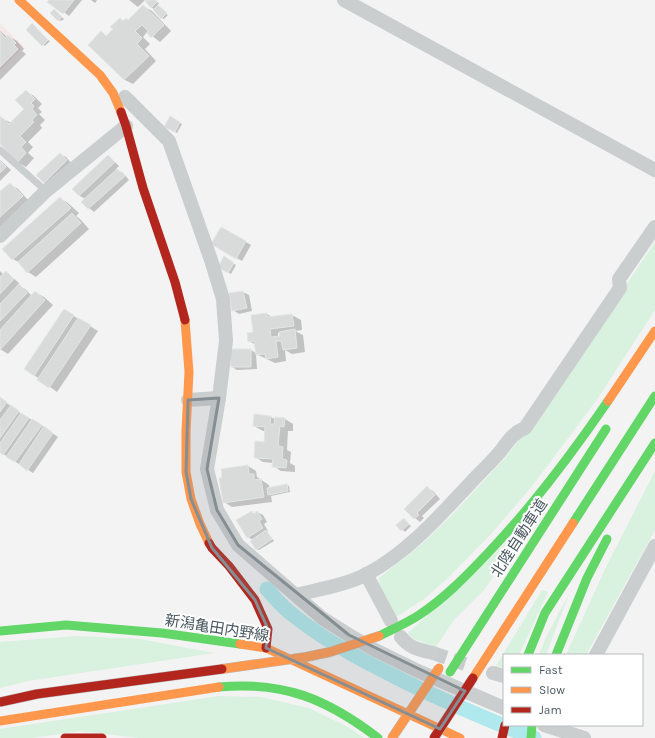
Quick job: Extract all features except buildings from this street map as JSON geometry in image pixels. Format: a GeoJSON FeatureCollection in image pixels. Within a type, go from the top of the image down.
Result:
{"type":"FeatureCollection","features":[{"type":"Feature","properties":{"kind":"main road"},"geometry":{"type":"LineString","coordinates":[[19,0],[100,75],[110,88],[118,103],[143,188],[175,282],[185,321],[189,372],[186,472],[191,498],[200,524],[212,548],[229,566],[255,600],[268,629],[266,648]]}},
{"type":"Feature","properties":{"kind":"main road"},"geometry":{"type":"LineString","coordinates":[[0,702],[37,694],[306,657],[337,650],[378,636],[404,624],[426,610],[454,588],[502,539],[557,473],[590,429],[655,331]]}},
{"type":"Feature","properties":{"kind":"main road"},"geometry":{"type":"LineString","coordinates":[[434,738],[655,396]]}},
{"type":"Feature","properties":{"kind":"main road","name":"北陸自動車道"},"geometry":{"type":"LineString","coordinates":[[437,692],[612,420]]}},
{"type":"Feature","properties":{"kind":"main road"},"geometry":{"type":"LineString","coordinates":[[528,654],[544,613],[655,443]]}},
{"type":"Feature","properties":{"kind":"main road"},"geometry":{"type":"LineString","coordinates":[[619,516],[655,447]]}},
{"type":"Feature","properties":{"kind":"main road"},"geometry":{"type":"LineString","coordinates":[[556,654],[587,578],[612,530]]}},
{"type":"Feature","properties":{"kind":"main road"},"geometry":{"type":"LineString","coordinates":[[453,651],[500,592]]}},
{"type":"Feature","properties":{"kind":"main road","name":"新潟亀田内野線"},"geometry":{"type":"LineString","coordinates":[[0,631],[66,625],[162,633],[266,648],[460,738]]}},
{"type":"Feature","properties":{"kind":"main road"},"geometry":{"type":"LineString","coordinates":[[392,738],[441,666]]}},
{"type":"Feature","properties":{"kind":"main road"},"geometry":{"type":"LineString","coordinates":[[0,720],[209,688],[265,686],[313,698],[337,710],[363,726],[378,738]]}},
{"type":"Feature","properties":{"kind":"main road"},"geometry":{"type":"LineString","coordinates":[[416,725],[424,712]]}},
{"type":"Feature","properties":{"kind":"main road"},"geometry":{"type":"LineString","coordinates":[[502,738],[505,726]]}},
{"type":"Feature","properties":{"kind":"main road"},"geometry":{"type":"LineString","coordinates":[[531,738],[532,726]]}},
{"type":"Feature","properties":{"kind":"main road"},"geometry":{"type":"LineString","coordinates":[[66,738],[102,738]]}},
{"type":"Feature","properties":{"kind":"street"},"geometry":{"type":"LineString","coordinates":[[344,0],[655,170]]}},
{"type":"Feature","properties":{"kind":"street"},"geometry":{"type":"LineString","coordinates":[[125,97],[169,141],[213,266],[223,299],[226,342],[219,398],[207,469],[217,510],[238,545],[322,618],[349,635],[375,650],[418,671],[503,708]]}},
{"type":"Feature","properties":{"kind":"street"},"geometry":{"type":"LineString","coordinates":[[0,236],[46,191],[126,126]]}},
{"type":"Feature","properties":{"kind":"street"},"geometry":{"type":"LineString","coordinates":[[296,595],[343,583],[366,574],[395,556],[438,518],[515,433],[525,428],[620,288],[620,280],[655,227]]}},
{"type":"Feature","properties":{"kind":"street"},"geometry":{"type":"LineString","coordinates":[[188,400],[219,398]]}},
{"type":"Feature","properties":{"kind":"street"},"geometry":{"type":"LineString","coordinates":[[597,654],[655,546]]}},
{"type":"Feature","properties":{"kind":"street"},"geometry":{"type":"LineString","coordinates":[[366,574],[391,621]]}},
{"type":"Feature","properties":{"kind":"street"},"geometry":{"type":"LineString","coordinates":[[401,637],[412,648],[433,653]]}},
{"type":"Feature","properties":{"kind":"street"},"geometry":{"type":"LineString","coordinates":[[553,730],[584,738]]}},
{"type":"Feature","properties":{"kind":"lane"},"geometry":{"type":"LineString","coordinates":[[0,150],[46,191]]}},
{"type":"Feature","properties":{"kind":"highlighted area"},"geometry":{"type":"Polygon","coordinates":[[[219,398],[207,469],[217,510],[238,545],[349,635],[465,691],[440,729],[266,648],[268,629],[255,600],[212,548],[191,499],[186,472],[188,400],[219,398]]]}},
{"type":"Feature","properties":{"kind":"shaded area"},"geometry":{"type":"Polygon","coordinates":[[[0,23],[24,47],[0,71],[0,23]]]}},
{"type":"Feature","properties":{"kind":"green space"},"geometry":{"type":"Polygon","coordinates":[[[655,242],[655,310],[596,401],[532,486],[491,534],[447,579],[424,599],[396,617],[383,593],[379,583],[379,578],[422,544],[450,517],[506,457],[549,400],[655,242]]]}},
{"type":"Feature","properties":{"kind":"green space"},"geometry":{"type":"Polygon","coordinates":[[[655,471],[655,530],[587,654],[566,654],[606,567],[655,471]]]}},
{"type":"Feature","properties":{"kind":"green space"},"geometry":{"type":"Polygon","coordinates":[[[529,522],[485,589],[454,620],[436,647],[414,639],[407,634],[529,522]]]}},
{"type":"Feature","properties":{"kind":"green space"},"geometry":{"type":"Polygon","coordinates":[[[542,590],[548,592],[519,654],[503,654],[542,590]]]}},
{"type":"Feature","properties":{"kind":"green space"},"geometry":{"type":"Polygon","coordinates":[[[569,594],[546,654],[539,654],[547,635],[569,594]]]}},
{"type":"Feature","properties":{"kind":"green space"},"geometry":{"type":"Polygon","coordinates":[[[77,636],[140,639],[214,653],[28,681],[0,688],[0,642],[77,636]]]}},
{"type":"Feature","properties":{"kind":"green space"},"geometry":{"type":"Polygon","coordinates":[[[503,654],[503,668],[496,666],[503,654]]]}},
{"type":"Feature","properties":{"kind":"green space"},"geometry":{"type":"Polygon","coordinates":[[[219,696],[261,697],[309,708],[348,727],[364,738],[139,738],[79,731],[33,738],[0,738],[0,729],[219,696]]]}},
{"type":"Feature","properties":{"kind":"waterway"},"geometry":{"type":"LineString","coordinates":[[267,589],[289,612],[316,632],[353,655],[409,684],[503,725]]}},
{"type":"Feature","properties":{"kind":"waterway"},"geometry":{"type":"LineString","coordinates":[[505,726],[534,738]]}},
{"type":"Feature","properties":{"kind":"tunnel"},"geometry":{"type":"LineString","coordinates":[[433,653],[465,664]]}},
{"type":"Feature","properties":{"kind":"traffic: fast"},"geometry":{"type":"LineString","coordinates":[[573,523],[655,396]]}},
{"type":"Feature","properties":{"kind":"traffic: fast"},"geometry":{"type":"LineString","coordinates":[[379,636],[410,621],[429,608],[471,570],[520,518],[565,461],[608,401]]}},
{"type":"Feature","properties":{"kind":"traffic: fast"},"geometry":{"type":"LineString","coordinates":[[450,672],[606,429]]}},
{"type":"Feature","properties":{"kind":"traffic: fast"},"geometry":{"type":"LineString","coordinates":[[528,654],[545,613],[655,443]]}},
{"type":"Feature","properties":{"kind":"traffic: fast"},"geometry":{"type":"LineString","coordinates":[[556,654],[587,578],[607,539]]}},
{"type":"Feature","properties":{"kind":"traffic: fast"},"geometry":{"type":"LineString","coordinates":[[0,631],[66,625],[162,633],[240,644]]}},
{"type":"Feature","properties":{"kind":"traffic: fast"},"geometry":{"type":"LineString","coordinates":[[219,687],[264,687],[284,690],[304,696],[341,713],[378,738]]}},
{"type":"Feature","properties":{"kind":"traffic: fast"},"geometry":{"type":"LineString","coordinates":[[531,738],[532,726]]}},
{"type":"Feature","properties":{"kind":"traffic: slow"},"geometry":{"type":"LineString","coordinates":[[19,0],[100,75],[113,93],[121,112]]}},
{"type":"Feature","properties":{"kind":"traffic: slow"},"geometry":{"type":"LineString","coordinates":[[185,320],[189,372],[186,431],[186,472],[191,499],[209,543]]}},
{"type":"Feature","properties":{"kind":"traffic: slow"},"geometry":{"type":"LineString","coordinates":[[608,401],[655,331]]}},
{"type":"Feature","properties":{"kind":"traffic: slow"},"geometry":{"type":"LineString","coordinates":[[473,678],[573,523]]}},
{"type":"Feature","properties":{"kind":"traffic: slow"},"geometry":{"type":"LineString","coordinates":[[222,669],[306,657],[330,652],[379,636]]}},
{"type":"Feature","properties":{"kind":"traffic: slow"},"geometry":{"type":"LineString","coordinates":[[240,644],[266,648],[460,738]]}},
{"type":"Feature","properties":{"kind":"traffic: slow"},"geometry":{"type":"LineString","coordinates":[[392,738],[439,668]]}},
{"type":"Feature","properties":{"kind":"traffic: slow"},"geometry":{"type":"LineString","coordinates":[[0,721],[219,687]]}},
{"type":"Feature","properties":{"kind":"traffic: jam"},"geometry":{"type":"LineString","coordinates":[[121,112],[143,188],[175,282],[185,320]]}},
{"type":"Feature","properties":{"kind":"traffic: jam"},"geometry":{"type":"LineString","coordinates":[[209,543],[255,600],[268,629],[266,648]]}},
{"type":"Feature","properties":{"kind":"traffic: jam"},"geometry":{"type":"LineString","coordinates":[[0,702],[37,694],[222,669]]}},
{"type":"Feature","properties":{"kind":"traffic: jam"},"geometry":{"type":"LineString","coordinates":[[434,738],[473,678]]}},
{"type":"Feature","properties":{"kind":"traffic: jam"},"geometry":{"type":"LineString","coordinates":[[502,738],[505,726]]}},
{"type":"Feature","properties":{"kind":"traffic: jam"},"geometry":{"type":"LineString","coordinates":[[65,738],[102,738]]}}]}
